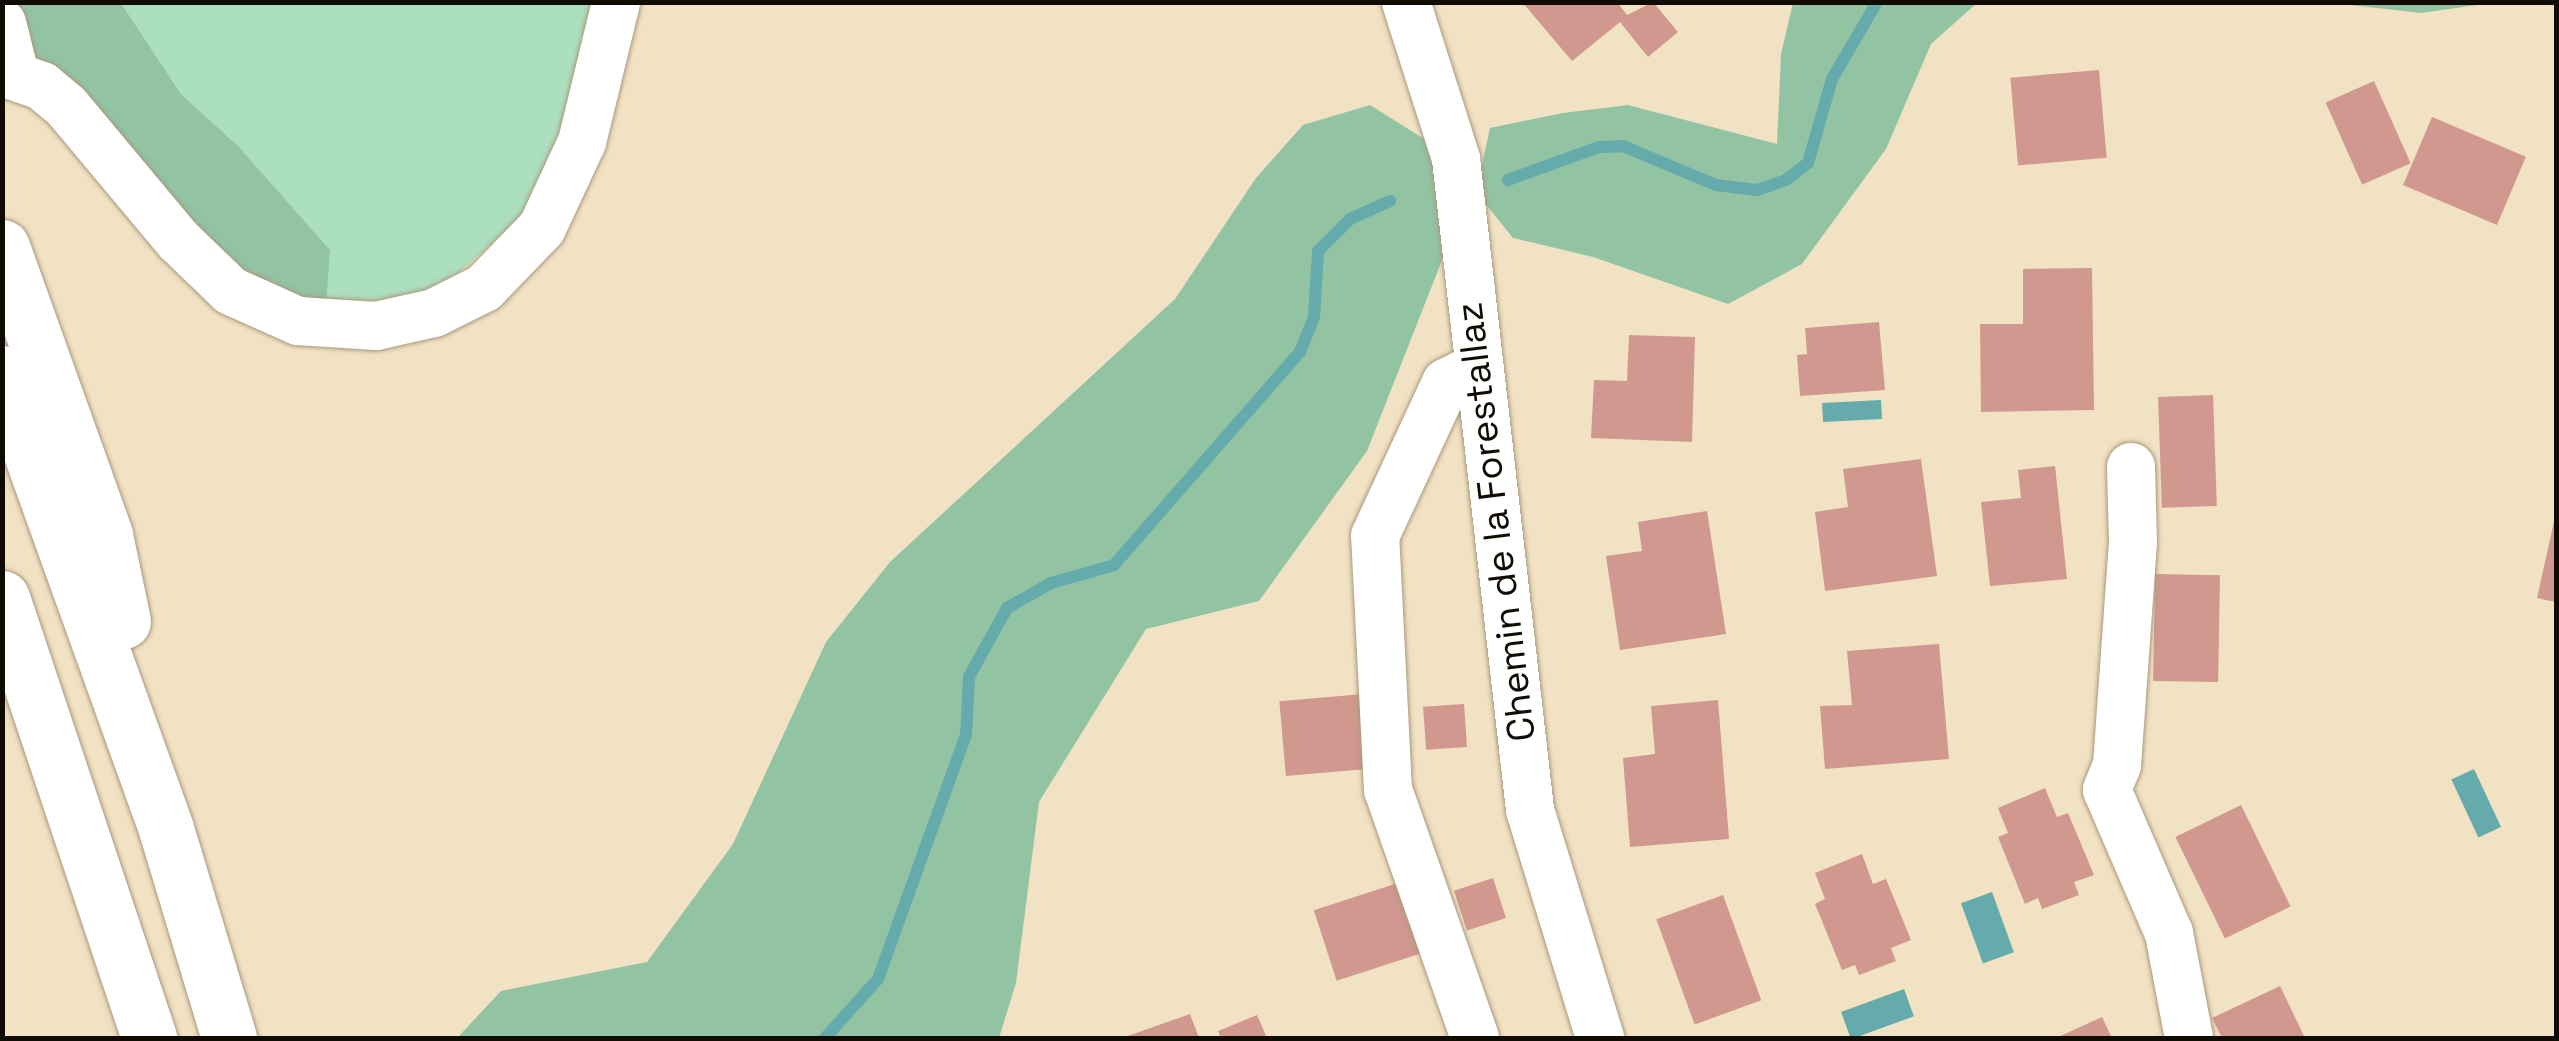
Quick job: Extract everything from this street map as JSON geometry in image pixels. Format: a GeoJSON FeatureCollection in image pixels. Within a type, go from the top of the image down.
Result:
{"type":"FeatureCollection","features":[{"type":"Feature","properties":{"kind":"highway"},"geometry":{"type":"LineString","coordinates":[[2,246],[105,535],[166,829]]}},
{"type":"Feature","properties":{"kind":"highway"},"geometry":{"type":"LineString","coordinates":[[2,373],[166,829],[230,1038]]}},
{"type":"Feature","properties":{"kind":"highway"},"geometry":{"type":"LineString","coordinates":[[2,598],[149,1038]]}},
{"type":"Feature","properties":{"kind":"street"},"geometry":{"type":"LineString","coordinates":[[2,23],[9,74],[66,106],[180,241],[232,292],[298,321],[376,326],[434,313],[484,288],[542,228],[582,142],[616,2]]}},
{"type":"Feature","properties":{"kind":"street","name":"Chemin de la Forestallaz"},"geometry":{"type":"LineString","coordinates":[[1406,2],[1456,159],[1530,810],[1600,1038]]}},
{"type":"Feature","properties":{"kind":"street"},"geometry":{"type":"LineString","coordinates":[[1475,1038],[1388,790],[1375,536],[1446,383],[1477,367]]}},
{"type":"Feature","properties":{"kind":"street"},"geometry":{"type":"LineString","coordinates":[[2132,466],[2133,542],[2117,765],[2107,790],[2169,933],[2188,1038]]}},
{"type":"Feature","properties":{"kind":"green space"},"geometry":{"type":"Polygon","coordinates":[[[2,3],[121,3],[181,94],[239,147],[330,250],[326,306],[298,321],[42,86],[2,3]]]}},
{"type":"Feature","properties":{"kind":"green space"},"geometry":{"type":"Polygon","coordinates":[[[121,3],[598,3],[561,151],[533,207],[450,280],[394,304],[326,306],[329,249],[239,147],[181,94],[121,3]]]}},
{"type":"Feature","properties":{"kind":"green space"},"geometry":{"type":"Polygon","coordinates":[[[1793,3],[1977,3],[1931,44],[1886,149],[1802,264],[1728,304],[1593,257],[1513,238],[1476,192],[1490,128],[1563,113],[1628,105],[1777,144],[1781,54],[1793,3]]]}},
{"type":"Feature","properties":{"kind":"green space"},"geometry":{"type":"Polygon","coordinates":[[[2333,3],[2491,3],[2421,13],[2333,3]]]}},
{"type":"Feature","properties":{"kind":"green space"},"geometry":{"type":"Polygon","coordinates":[[[1370,105],[1456,159],[1448,245],[1367,451],[1259,601],[1146,629],[1039,802],[1016,983],[999,1038],[457,1038],[501,991],[647,962],[733,844],[826,642],[890,562],[1175,299],[1256,178],[1303,125],[1370,105]]]}},
{"type":"Feature","properties":{"kind":"water"},"geometry":{"type":"Polygon","coordinates":[[[1881,400],[1882,419],[1823,422],[1822,403],[1881,400]]]}},
{"type":"Feature","properties":{"kind":"water"},"geometry":{"type":"Polygon","coordinates":[[[2474,769],[2501,827],[2478,838],[2451,780],[2474,769]]]}},
{"type":"Feature","properties":{"kind":"water"},"geometry":{"type":"Polygon","coordinates":[[[1992,892],[2014,952],[1983,963],[1961,903],[1992,892]]]}},
{"type":"Feature","properties":{"kind":"water"},"geometry":{"type":"Polygon","coordinates":[[[1904,989],[1914,1016],[1851,1038],[1841,1012],[1904,989]]]}},
{"type":"Feature","properties":{"kind":"building"},"geometry":{"type":"Polygon","coordinates":[[[1522,2],[1617,2],[1627,15],[1653,2],[1678,32],[1648,57],[1620,22],[1572,61],[1522,2]]]}},
{"type":"Feature","properties":{"kind":"building"},"geometry":{"type":"Polygon","coordinates":[[[2099,70],[2107,158],[2018,165],[2010,78],[2099,70]]]}},
{"type":"Feature","properties":{"kind":"building"},"geometry":{"type":"Polygon","coordinates":[[[2374,81],[2411,163],[2362,185],[2326,103],[2374,81]]]}},
{"type":"Feature","properties":{"kind":"building"},"geometry":{"type":"Polygon","coordinates":[[[2432,117],[2526,157],[2497,225],[2403,185],[2432,117]]]}},
{"type":"Feature","properties":{"kind":"building"},"geometry":{"type":"Polygon","coordinates":[[[2092,268],[2094,410],[1981,412],[1980,324],[2023,324],[2023,269],[2092,268]]]}},
{"type":"Feature","properties":{"kind":"building"},"geometry":{"type":"Polygon","coordinates":[[[1879,322],[1885,390],[1800,396],[1797,355],[1807,354],[1805,328],[1879,322]]]}},
{"type":"Feature","properties":{"kind":"building"},"geometry":{"type":"Polygon","coordinates":[[[1629,335],[1695,337],[1692,442],[1591,438],[1594,380],[1627,381],[1629,335]]]}},
{"type":"Feature","properties":{"kind":"building"},"geometry":{"type":"Polygon","coordinates":[[[2213,395],[2217,506],[2162,508],[2158,397],[2213,395]]]}},
{"type":"Feature","properties":{"kind":"building"},"geometry":{"type":"Polygon","coordinates":[[[1921,459],[1937,576],[1825,591],[1815,512],[1848,507],[1843,469],[1921,459]]]}},
{"type":"Feature","properties":{"kind":"building"},"geometry":{"type":"Polygon","coordinates":[[[2055,466],[2067,579],[1990,586],[1981,502],[2021,498],[2018,470],[2055,466]]]}},
{"type":"Feature","properties":{"kind":"building"},"geometry":{"type":"Polygon","coordinates":[[[1707,511],[1726,634],[1620,650],[1606,556],[1642,551],[1638,522],[1707,511]]]}},
{"type":"Feature","properties":{"kind":"building"},"geometry":{"type":"Polygon","coordinates":[[[2556,518],[2556,602],[2537,598],[2556,518]]]}},
{"type":"Feature","properties":{"kind":"building"},"geometry":{"type":"Polygon","coordinates":[[[2155,574],[2220,575],[2218,682],[2153,681],[2155,574]]]}},
{"type":"Feature","properties":{"kind":"building"},"geometry":{"type":"Polygon","coordinates":[[[1939,644],[1949,759],[1825,769],[1820,706],[1852,705],[1847,651],[1939,644]]]}},
{"type":"Feature","properties":{"kind":"building"},"geometry":{"type":"Polygon","coordinates":[[[1375,693],[1382,768],[1286,776],[1279,701],[1375,693]]]}},
{"type":"Feature","properties":{"kind":"building"},"geometry":{"type":"Polygon","coordinates":[[[1718,700],[1729,839],[1630,847],[1623,758],[1655,754],[1651,706],[1718,700]]]}},
{"type":"Feature","properties":{"kind":"building"},"geometry":{"type":"Polygon","coordinates":[[[1464,704],[1467,747],[1426,750],[1423,707],[1464,704]]]}},
{"type":"Feature","properties":{"kind":"building"},"geometry":{"type":"Polygon","coordinates":[[[2045,788],[2057,817],[2068,813],[2094,875],[2074,882],[2079,895],[2042,909],[2038,898],[2025,904],[1998,837],[2008,833],[1998,808],[2045,788]]]}},
{"type":"Feature","properties":{"kind":"building"},"geometry":{"type":"Polygon","coordinates":[[[2241,805],[2291,907],[2225,939],[2175,837],[2241,805]]]}},
{"type":"Feature","properties":{"kind":"building"},"geometry":{"type":"Polygon","coordinates":[[[1862,854],[1873,884],[1886,879],[1911,940],[1891,948],[1896,961],[1859,975],[1855,965],[1842,970],[1815,904],[1825,899],[1815,873],[1862,854]]]}},
{"type":"Feature","properties":{"kind":"building"},"geometry":{"type":"Polygon","coordinates":[[[1493,878],[1506,918],[1467,931],[1454,891],[1493,878]]]}},
{"type":"Feature","properties":{"kind":"building"},"geometry":{"type":"Polygon","coordinates":[[[1407,880],[1430,950],[1337,981],[1314,910],[1407,880]]]}},
{"type":"Feature","properties":{"kind":"building"},"geometry":{"type":"Polygon","coordinates":[[[1723,895],[1761,1000],[1695,1025],[1656,919],[1723,895]]]}},
{"type":"Feature","properties":{"kind":"building"},"geometry":{"type":"Polygon","coordinates":[[[2280,986],[2305,1038],[2222,1038],[2212,1018],[2280,986]]]}},
{"type":"Feature","properties":{"kind":"building"},"geometry":{"type":"Polygon","coordinates":[[[1190,1014],[1199,1038],[1122,1038],[1190,1014]]]}},
{"type":"Feature","properties":{"kind":"building"},"geometry":{"type":"Polygon","coordinates":[[[1257,1015],[1267,1038],[1221,1038],[1218,1031],[1257,1015]]]}},
{"type":"Feature","properties":{"kind":"building"},"geometry":{"type":"Polygon","coordinates":[[[2102,1017],[2112,1038],[2056,1038],[2102,1017]]]}},
{"type":"Feature","properties":{"kind":"waterway"},"geometry":{"type":"LineString","coordinates":[[1508,180],[1599,147],[1623,146],[1716,185],[1757,190],[1786,180],[1808,163],[1832,79],[1877,2]]}},
{"type":"Feature","properties":{"kind":"waterway"},"geometry":{"type":"LineString","coordinates":[[825,1038],[878,979],[966,735],[969,677],[1007,608],[1051,583],[1114,565],[1300,352],[1314,317],[1318,251],[1350,219],[1390,201]]}}]}
